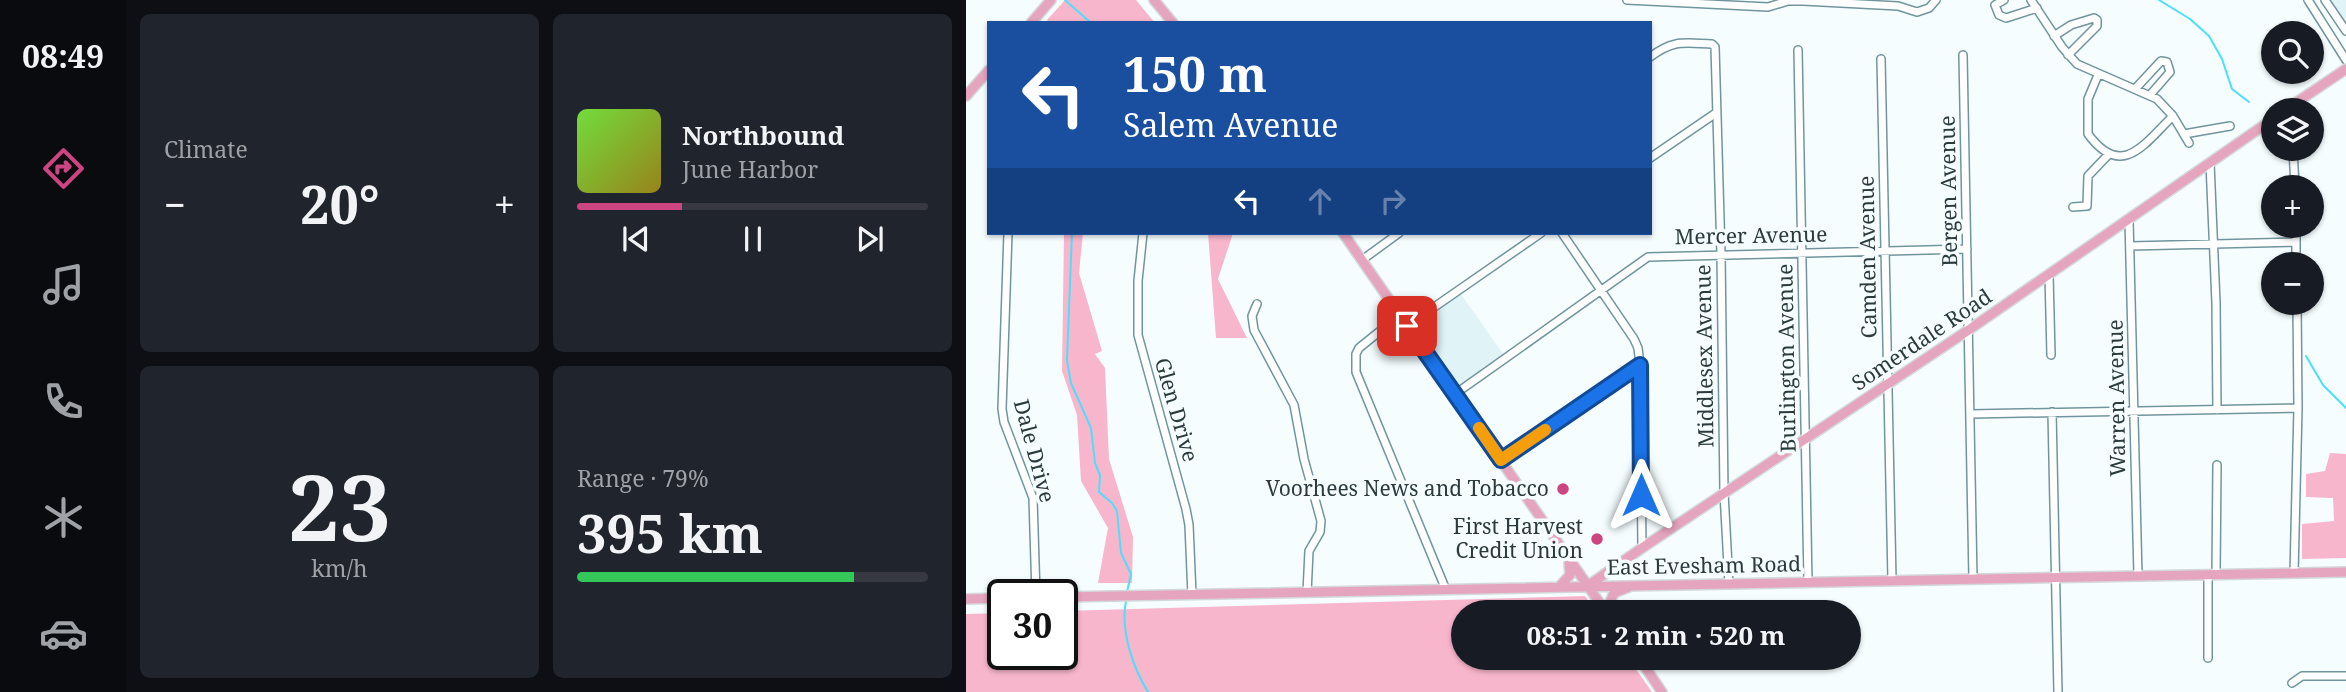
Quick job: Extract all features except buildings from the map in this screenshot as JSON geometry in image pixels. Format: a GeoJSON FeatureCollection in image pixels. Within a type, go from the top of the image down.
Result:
{"type":"FeatureCollection","features":[{"type":"Feature","properties":{"kind":"main road"},"geometry":{"type":"LineString","coordinates":[[1033,21],[1051,0]]}},
{"type":"Feature","properties":{"kind":"main road"},"geometry":{"type":"LineString","coordinates":[[1154,0],[1171,21]]}},
{"type":"Feature","properties":{"kind":"main road"},"geometry":{"type":"LineString","coordinates":[[2305,98],[2346,69]]}},
{"type":"Feature","properties":{"kind":"main road"},"geometry":{"type":"LineString","coordinates":[[966,96],[987,72]]}},
{"type":"Feature","properties":{"kind":"main road","name":"Somerdale Road"},"geometry":{"type":"LineString","coordinates":[[1588,586],[2049,275],[2261,127]]}},
{"type":"Feature","properties":{"kind":"main road"},"geometry":{"type":"LineString","coordinates":[[1344,235],[1599,600]]}},
{"type":"Feature","properties":{"kind":"main road"},"geometry":{"type":"LineString","coordinates":[[1559,587],[1570,575],[1568,557]]}},
{"type":"Feature","properties":{"kind":"main road","name":"East Evesham Road"},"geometry":{"type":"LineString","coordinates":[[1078,597],[2346,572]]}},
{"type":"Feature","properties":{"kind":"main road"},"geometry":{"type":"LineString","coordinates":[[1612,600],[1614,593],[1634,585]]}},
{"type":"Feature","properties":{"kind":"main road"},"geometry":{"type":"LineString","coordinates":[[966,599],[987,598]]}},
{"type":"Feature","properties":{"kind":"main road"},"geometry":{"type":"LineString","coordinates":[[1647,670],[1662,692]]}},
{"type":"Feature","properties":{"kind":"street"},"geometry":{"type":"LineString","coordinates":[[1627,0],[1718,2],[1768,7],[1788,0],[1898,6],[1917,12],[1929,8],[1936,0]]}},
{"type":"Feature","properties":{"kind":"street"},"geometry":{"type":"LineString","coordinates":[[2004,0],[1995,5],[1998,14],[2006,19],[2037,8]]}},
{"type":"Feature","properties":{"kind":"street"},"geometry":{"type":"LineString","coordinates":[[2031,0],[2068,55],[2083,68],[2150,95],[2173,116],[2189,143]]}},
{"type":"Feature","properties":{"kind":"street"},"geometry":{"type":"LineString","coordinates":[[2308,0],[2346,60]]}},
{"type":"Feature","properties":{"kind":"street"},"geometry":{"type":"LineString","coordinates":[[2325,0],[2346,31]]}},
{"type":"Feature","properties":{"kind":"street"},"geometry":{"type":"LineString","coordinates":[[2054,36],[2071,25],[2094,18],[2097,20],[2097,26],[2068,55]]}},
{"type":"Feature","properties":{"kind":"street","name":"Middlesex Avenue"},"geometry":{"type":"LineString","coordinates":[[1652,56],[1671,43],[1712,44],[1715,47],[1724,493],[1729,584]]}},
{"type":"Feature","properties":{"kind":"street","name":"Burlington Avenue"},"geometry":{"type":"LineString","coordinates":[[1798,50],[1808,582]]}},
{"type":"Feature","properties":{"kind":"street","name":"Bergen Avenue"},"geometry":{"type":"LineString","coordinates":[[1963,55],[1973,579]]}},
{"type":"Feature","properties":{"kind":"street","name":"Camden Avenue"},"geometry":{"type":"LineString","coordinates":[[1881,59],[1892,580]]}},
{"type":"Feature","properties":{"kind":"street"},"geometry":{"type":"LineString","coordinates":[[2136,88],[2156,65],[2161,61],[2167,62],[2170,72],[2150,95]]}},
{"type":"Feature","properties":{"kind":"street"},"geometry":{"type":"LineString","coordinates":[[2098,75],[2088,99],[2088,134],[2108,155],[2126,156],[2134,152],[2173,116]]}},
{"type":"Feature","properties":{"kind":"street"},"geometry":{"type":"LineString","coordinates":[[1652,157],[1716,113]]}},
{"type":"Feature","properties":{"kind":"street"},"geometry":{"type":"LineString","coordinates":[[2184,134],[2231,127]]}},
{"type":"Feature","properties":{"kind":"street"},"geometry":{"type":"LineString","coordinates":[[2073,206],[2087,206],[2088,176],[2108,155]]}},
{"type":"Feature","properties":{"kind":"street"},"geometry":{"type":"LineString","coordinates":[[2210,163],[2217,410]]}},
{"type":"Feature","properties":{"kind":"street","name":"Warren Avenue"},"geometry":{"type":"LineString","coordinates":[[2129,220],[2138,576]]}},
{"type":"Feature","properties":{"kind":"street","name":"Dale Drive"},"geometry":{"type":"LineString","coordinates":[[1008,235],[1001,401],[1004,422],[1032,498],[1035,579]]}},
{"type":"Feature","properties":{"kind":"street","name":"Glen Drive"},"geometry":{"type":"LineString","coordinates":[[1143,235],[1138,281],[1139,335],[1186,509],[1192,595]]}},
{"type":"Feature","properties":{"kind":"street"},"geometry":{"type":"LineString","coordinates":[[1362,260],[1396,235]]}},
{"type":"Feature","properties":{"kind":"street"},"geometry":{"type":"LineString","coordinates":[[1407,326],[1538,235]]}},
{"type":"Feature","properties":{"kind":"street"},"geometry":{"type":"LineString","coordinates":[[1563,235],[1638,348],[1642,548]]}},
{"type":"Feature","properties":{"kind":"street"},"geometry":{"type":"LineString","coordinates":[[2296,238],[2296,252]]}},
{"type":"Feature","properties":{"kind":"street"},"geometry":{"type":"LineString","coordinates":[[2130,246],[2296,242]]}},
{"type":"Feature","properties":{"kind":"street","name":"Mercer Avenue"},"geometry":{"type":"LineString","coordinates":[[1455,394],[1648,257],[1967,249]]}},
{"type":"Feature","properties":{"kind":"street"},"geometry":{"type":"LineString","coordinates":[[2049,275],[2052,355]]}},
{"type":"Feature","properties":{"kind":"street"},"geometry":{"type":"LineString","coordinates":[[1257,304],[1252,316],[1254,330],[1294,405],[1304,459],[1321,521],[1320,532],[1309,551],[1307,593]]}},
{"type":"Feature","properties":{"kind":"street"},"geometry":{"type":"LineString","coordinates":[[1400,315],[1359,348],[1356,354],[1356,372],[1446,590]]}},
{"type":"Feature","properties":{"kind":"street"},"geometry":{"type":"LineString","coordinates":[[2294,573],[2297,315]]}},
{"type":"Feature","properties":{"kind":"street"},"geometry":{"type":"LineString","coordinates":[[1501,460],[1640,365]]}},
{"type":"Feature","properties":{"kind":"street"},"geometry":{"type":"LineString","coordinates":[[1971,414],[2298,408]]}},
{"type":"Feature","properties":{"kind":"street"},"geometry":{"type":"LineString","coordinates":[[2052,412],[2058,692]]}},
{"type":"Feature","properties":{"kind":"street"},"geometry":{"type":"LineString","coordinates":[[2208,657],[2217,465]]}},
{"type":"Feature","properties":{"kind":"street"},"geometry":{"type":"LineString","coordinates":[[2292,683],[2302,676],[2346,676]]}},
{"type":"Feature","properties":{"kind":"shaded area"},"geometry":{"type":"Polygon","coordinates":[[[1065,0],[1136,0],[1153,21],[1048,21],[1065,0]]]}},
{"type":"Feature","properties":{"kind":"shaded area"},"geometry":{"type":"Polygon","coordinates":[[[2325,0],[2346,0],[2346,31],[2325,0]]]}},
{"type":"Feature","properties":{"kind":"shaded area"},"geometry":{"type":"Polygon","coordinates":[[[1064,235],[1083,235],[1079,273],[1102,351],[1095,354],[1105,368],[1109,459],[1133,537],[1132,583],[1098,583],[1108,528],[1081,481],[1077,415],[1062,371],[1064,235]]]}},
{"type":"Feature","properties":{"kind":"shaded area"},"geometry":{"type":"Polygon","coordinates":[[[1208,235],[1232,235],[1218,279],[1247,338],[1216,338],[1208,235]]]}},
{"type":"Feature","properties":{"kind":"shaded area"},"geometry":{"type":"Polygon","coordinates":[[[1458,290],[1506,358],[1455,394],[1407,326],[1458,290]]]}},
{"type":"Feature","properties":{"kind":"shaded area"},"geometry":{"type":"Polygon","coordinates":[[[2330,453],[2346,454],[2346,558],[2302,559],[2302,524],[2334,521],[2333,498],[2306,497],[2306,474],[2325,471],[2330,453]]]}},
{"type":"Feature","properties":{"kind":"shaded area"},"geometry":{"type":"Polygon","coordinates":[[[1585,596],[1588,600],[1451,600],[1451,670],[1636,670],[1652,692],[966,692],[966,614],[987,613],[987,670],[1078,670],[1078,611],[1585,596]]]}},
{"type":"Feature","properties":{"kind":"waterway"},"geometry":{"type":"LineString","coordinates":[[1065,0],[1089,21]]}},
{"type":"Feature","properties":{"kind":"waterway"},"geometry":{"type":"LineString","coordinates":[[2159,0],[2190,19],[2209,36],[2222,59],[2232,89],[2249,102]]}},
{"type":"Feature","properties":{"kind":"waterway"},"geometry":{"type":"LineString","coordinates":[[1072,235],[1067,360],[1071,383],[1091,428],[1095,463],[1100,475],[1099,492],[1117,511],[1121,553],[1131,574],[1127,592]]}},
{"type":"Feature","properties":{"kind":"waterway"},"geometry":{"type":"LineString","coordinates":[[2306,356],[2323,385],[2346,408]]}},
{"type":"Feature","properties":{"kind":"waterway"},"geometry":{"type":"LineString","coordinates":[[1126,601],[1126,636],[1137,672],[1148,692]]}},
{"type":"Feature","properties":{"kind":"slow traffic"},"geometry":{"type":"LineString","coordinates":[[1479,428],[1501,460],[1545,430]]}},
{"type":"Feature","properties":{"kind":"place","name":"Voorhees News and Tobacco"},"geometry":{"type":"Point","coordinates":[1563,489]}},
{"type":"Feature","properties":{"kind":"place","name":"First Harvest Credit Union"},"geometry":{"type":"Point","coordinates":[1597,539]}},
{"type":"Feature","properties":{"kind":"route"},"geometry":{"type":"LineString","coordinates":[[1407,326],[1501,460],[1640,365],[1641,495]]}}]}
